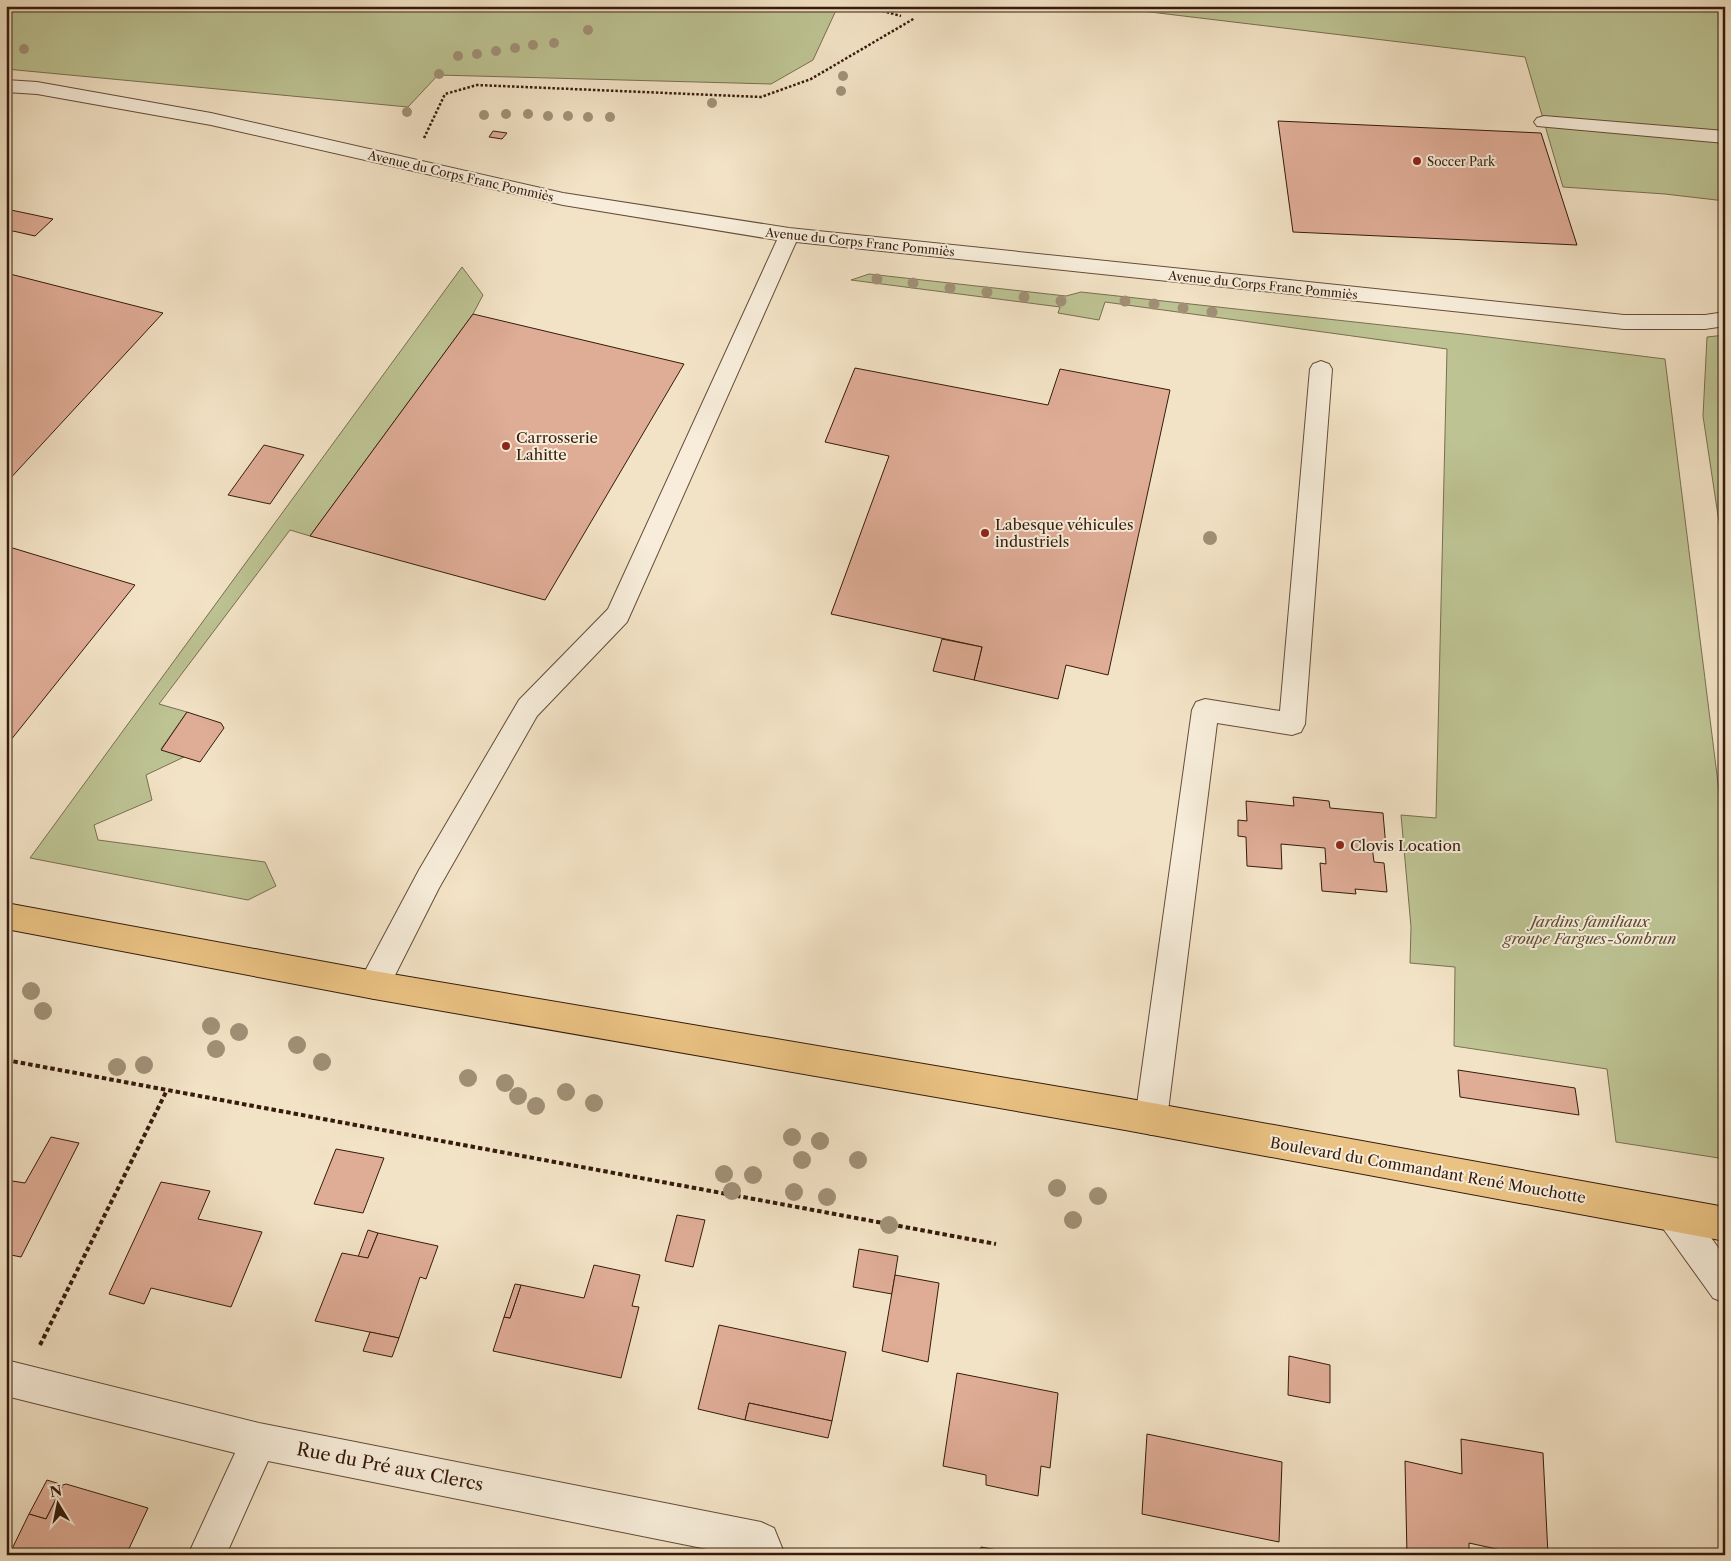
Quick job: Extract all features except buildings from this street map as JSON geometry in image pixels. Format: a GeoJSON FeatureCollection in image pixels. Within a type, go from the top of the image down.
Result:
{"type":"FeatureCollection","features":[{"type":"Feature","properties":{"kind":"main road","name":"Boulevard du Commandant René Mouchotte"},"geometry":{"type":"LineString","coordinates":[[6,916],[374,985],[1141,1118],[1725,1224]]}},
{"type":"Feature","properties":{"kind":"street","name":"Avenue du Corps Franc Pommiès"},"geometry":{"type":"LineString","coordinates":[[6,86],[37,88],[211,120],[563,199],[789,235],[1624,322],[1705,322],[1725,319]]}},
{"type":"Feature","properties":{"kind":"street"},"geometry":{"type":"LineString","coordinates":[[1544,122],[1725,137]]}},
{"type":"Feature","properties":{"kind":"street"},"geometry":{"type":"LineString","coordinates":[[374,985],[429,880],[528,708],[618,615],[789,235]]}},
{"type":"Feature","properties":{"kind":"street"},"geometry":{"type":"LineString","coordinates":[[1141,1118],[1205,710],[1292,724],[1321,369]]}},
{"type":"Feature","properties":{"kind":"street"},"geometry":{"type":"LineString","coordinates":[[1674,1215],[1725,1286]]}},
{"type":"Feature","properties":{"kind":"street","name":"Rue du Pré aux Clercs"},"geometry":{"type":"LineString","coordinates":[[14,1380],[259,1441],[762,1541],[766,1555]]}},
{"type":"Feature","properties":{"kind":"street"},"geometry":{"type":"LineString","coordinates":[[207,1555],[259,1441]]}},
{"type":"Feature","properties":{"kind":"path"},"geometry":{"type":"LineString","coordinates":[[865,6],[901,16]]}},
{"type":"Feature","properties":{"kind":"path"},"geometry":{"type":"LineString","coordinates":[[409,164],[446,94],[477,85],[760,97],[811,79],[915,18]]}},
{"type":"Feature","properties":{"kind":"path"},"geometry":{"type":"LineString","coordinates":[[6,1060],[996,1244]]}},
{"type":"Feature","properties":{"kind":"path"},"geometry":{"type":"LineString","coordinates":[[14,1380],[167,1090]]}},
{"type":"Feature","properties":{"kind":"green space"},"geometry":{"type":"Polygon","coordinates":[[[6,6],[838,6],[813,60],[771,84],[438,75],[408,107],[6,69],[6,6]]]}},
{"type":"Feature","properties":{"kind":"green space"},"geometry":{"type":"Polygon","coordinates":[[[1100,6],[1725,6],[1725,201],[1665,194],[1563,187],[1525,57],[1100,6]]]}},
{"type":"Feature","properties":{"kind":"green space"},"geometry":{"type":"Polygon","coordinates":[[[462,267],[483,295],[473,314],[310,536],[290,530],[159,704],[187,712],[161,749],[184,757],[146,775],[152,800],[94,825],[98,840],[265,862],[276,886],[248,900],[30,858],[462,267]]]}},
{"type":"Feature","properties":{"kind":"green space","name":"Jardins familiaux groupe Fargues-Sombrun"},"geometry":{"type":"Polygon","coordinates":[[[869,274],[1066,296],[1081,292],[1464,334],[1665,359],[1725,839],[1725,1159],[1616,1142],[1607,1069],[1454,1046],[1455,967],[1410,963],[1411,927],[1401,815],[1436,818],[1447,349],[1105,302],[1099,320],[1058,313],[1060,307],[851,280],[869,274]]]}},
{"type":"Feature","properties":{"kind":"green space"},"geometry":{"type":"Polygon","coordinates":[[[1725,335],[1725,562],[1703,416],[1707,337],[1725,335]]]}},
{"type":"Feature","properties":{"kind":"place","name":"Soccer Park"},"geometry":{"type":"Point","coordinates":[1417,161]}},
{"type":"Feature","properties":{"kind":"place","name":"Carrosserie Lahitte"},"geometry":{"type":"Point","coordinates":[506,446]}},
{"type":"Feature","properties":{"kind":"place","name":"Labesque véhicules industriels"},"geometry":{"type":"Point","coordinates":[985,533]}},
{"type":"Feature","properties":{"kind":"place","name":"Clovis Location"},"geometry":{"type":"Point","coordinates":[1340,845]}}]}
